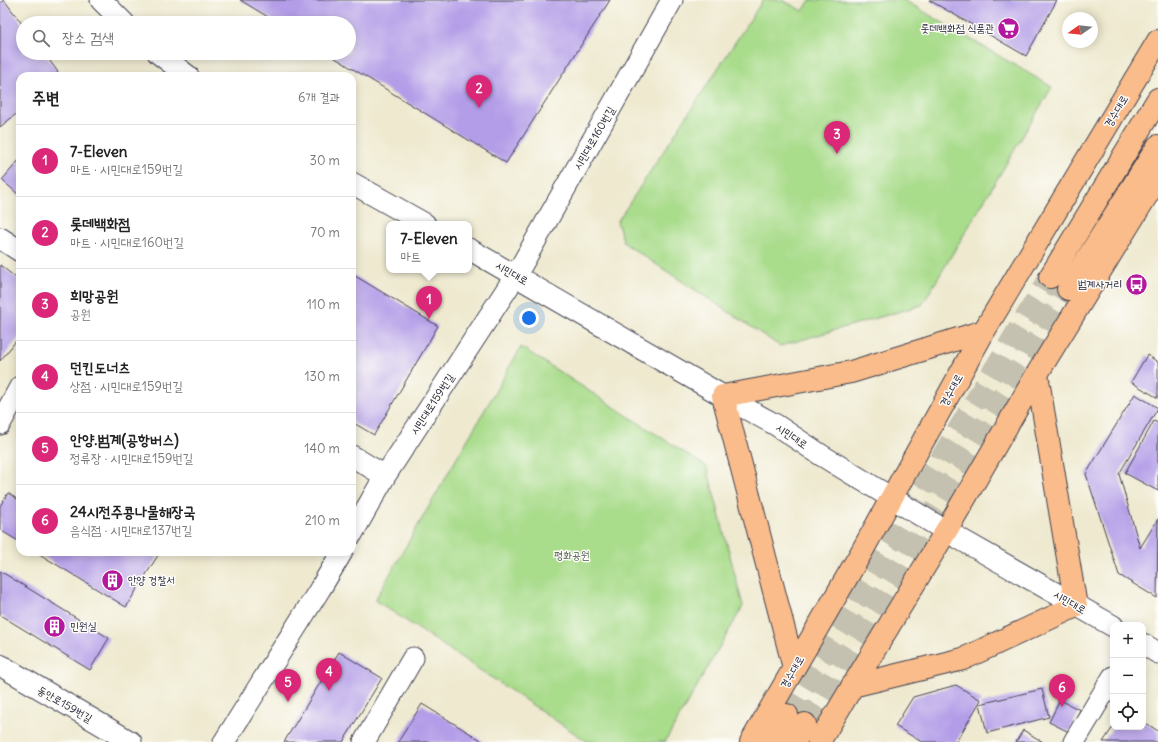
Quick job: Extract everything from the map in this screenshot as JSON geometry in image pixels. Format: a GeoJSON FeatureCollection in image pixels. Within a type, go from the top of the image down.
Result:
{"type":"FeatureCollection","features":[{"type":"Feature","properties":{"kind":"main road","name":"경수대로"},"geometry":{"type":"LineString","coordinates":[[751,742],[862,553],[984,331],[1158,41]]}},
{"type":"Feature","properties":{"kind":"main road"},"geometry":{"type":"LineString","coordinates":[[1050,277],[1158,99]]}},
{"type":"Feature","properties":{"kind":"main road"},"geometry":{"type":"LineString","coordinates":[[1068,289],[1158,146]]}},
{"type":"Feature","properties":{"kind":"main road"},"geometry":{"type":"LineString","coordinates":[[819,742],[946,531],[1037,374],[1158,177]]}},
{"type":"Feature","properties":{"kind":"main road"},"geometry":{"type":"LineString","coordinates":[[794,668],[723,396],[851,372],[984,331]]}},
{"type":"Feature","properties":{"kind":"main road"},"geometry":{"type":"LineString","coordinates":[[852,686],[963,659],[1076,606],[1037,374]]}},
{"type":"Feature","properties":{"kind":"main road"},"geometry":{"type":"LineString","coordinates":[[771,742],[796,727]]}},
{"type":"Feature","properties":{"kind":"street"},"geometry":{"type":"LineString","coordinates":[[101,0],[117,16]]}},
{"type":"Feature","properties":{"kind":"street","name":"시민대로160번길"},"geometry":{"type":"LineString","coordinates":[[516,275],[672,0]]}},
{"type":"Feature","properties":{"kind":"street"},"geometry":{"type":"LineString","coordinates":[[167,60],[183,72]]}},
{"type":"Feature","properties":{"kind":"street"},"geometry":{"type":"LineString","coordinates":[[356,184],[420,221]]}},
{"type":"Feature","properties":{"kind":"street"},"geometry":{"type":"LineString","coordinates":[[0,238],[16,248]]}},
{"type":"Feature","properties":{"kind":"street","name":"시민대로"},"geometry":{"type":"LineString","coordinates":[[472,251],[723,396],[776,425],[821,455],[946,531],[1110,624]]}},
{"type":"Feature","properties":{"kind":"street","name":"시민대로159번길"},"geometry":{"type":"LineString","coordinates":[[356,527],[385,476],[516,275]]}},
{"type":"Feature","properties":{"kind":"street"},"geometry":{"type":"LineString","coordinates":[[0,424],[16,394]]}},
{"type":"Feature","properties":{"kind":"street"},"geometry":{"type":"LineString","coordinates":[[356,458],[385,476]]}},
{"type":"Feature","properties":{"kind":"street"},"geometry":{"type":"LineString","coordinates":[[224,742],[340,556]]}},
{"type":"Feature","properties":{"kind":"street"},"geometry":{"type":"LineString","coordinates":[[1146,646],[1158,653]]}},
{"type":"Feature","properties":{"kind":"street"},"geometry":{"type":"LineString","coordinates":[[364,742],[413,658]]}},
{"type":"Feature","properties":{"kind":"street","name":"동안로159번길"},"geometry":{"type":"LineString","coordinates":[[0,665],[131,742]]}},
{"type":"Feature","properties":{"kind":"street"},"geometry":{"type":"LineString","coordinates":[[1074,742],[1110,682]]}},
{"type":"Feature","properties":{"kind":"green space"},"geometry":{"type":"Polygon","coordinates":[[[763,0],[782,0],[803,11],[810,0],[904,0],[1052,87],[922,305],[780,346],[624,243],[617,222],[763,0]]]}},
{"type":"Feature","properties":{"kind":"green space","name":"평화공원"},"geometry":{"type":"Polygon","coordinates":[[[521,347],[707,467],[743,606],[665,742],[588,742],[375,600],[521,347]]]}},
{"type":"Feature","properties":{"kind":"building"},"geometry":{"type":"Polygon","coordinates":[[[4,0],[16,16],[16,60],[49,60],[58,72],[16,72],[16,114],[0,127],[0,3],[4,0]]]}},
{"type":"Feature","properties":{"kind":"building"},"geometry":{"type":"Polygon","coordinates":[[[240,0],[610,0],[506,163],[338,60],[356,60],[356,16],[266,16],[240,0]]]}},
{"type":"Feature","properties":{"kind":"building","name":"롯데백화점 식품관"},"geometry":{"type":"Polygon","coordinates":[[[929,0],[1057,0],[1026,56],[929,0]]]}},
{"type":"Feature","properties":{"kind":"building"},"geometry":{"type":"Polygon","coordinates":[[[16,164],[16,192],[2,180],[16,164]]]}},
{"type":"Feature","properties":{"kind":"building"},"geometry":{"type":"Polygon","coordinates":[[[0,265],[16,278],[16,341],[0,361],[0,265]]]}},
{"type":"Feature","properties":{"kind":"building"},"geometry":{"type":"Polygon","coordinates":[[[356,276],[438,326],[374,435],[356,424],[356,276]]]}},
{"type":"Feature","properties":{"kind":"building"},"geometry":{"type":"Polygon","coordinates":[[[1147,355],[1158,362],[1158,398],[1131,382],[1147,355]]]}},
{"type":"Feature","properties":{"kind":"building"},"geometry":{"type":"Polygon","coordinates":[[[1135,394],[1158,408],[1119,474],[1140,548],[1158,519],[1157,598],[1119,575],[1086,474],[1135,394]]]}},
{"type":"Feature","properties":{"kind":"building"},"geometry":{"type":"Polygon","coordinates":[[[1154,421],[1158,423],[1158,491],[1125,473],[1154,421]]]}},
{"type":"Feature","properties":{"kind":"building"},"geometry":{"type":"Polygon","coordinates":[[[8,493],[16,498],[16,540],[0,530],[0,506],[8,493]]]}},
{"type":"Feature","properties":{"kind":"building","name":"안양 경찰서"},"geometry":{"type":"Polygon","coordinates":[[[43,556],[158,556],[126,607],[43,556]]]}},
{"type":"Feature","properties":{"kind":"building","name":"민원실"},"geometry":{"type":"Polygon","coordinates":[[[0,571],[109,638],[90,670],[0,615],[0,571]]]}},
{"type":"Feature","properties":{"kind":"building"},"geometry":{"type":"Polygon","coordinates":[[[339,652],[382,678],[343,742],[284,742],[339,652]]]}},
{"type":"Feature","properties":{"kind":"building"},"geometry":{"type":"Polygon","coordinates":[[[956,685],[981,700],[956,742],[922,742],[895,726],[913,697],[956,685]]]}},
{"type":"Feature","properties":{"kind":"building"},"geometry":{"type":"Polygon","coordinates":[[[1042,689],[1049,717],[987,733],[980,704],[1042,689]]]}},
{"type":"Feature","properties":{"kind":"building"},"geometry":{"type":"Polygon","coordinates":[[[1060,700],[1080,710],[1069,732],[1049,722],[1060,700]]]}},
{"type":"Feature","properties":{"kind":"building"},"geometry":{"type":"Polygon","coordinates":[[[422,704],[484,742],[398,742],[422,704]]]}},
{"type":"Feature","properties":{"kind":"building"},"geometry":{"type":"Polygon","coordinates":[[[1146,723],[1158,731],[1158,742],[1103,742],[1111,730],[1146,730],[1146,723]]]}},
{"type":"Feature","properties":{"kind":"building"},"geometry":{"type":"Polygon","coordinates":[[[1023,730],[1043,742],[1016,742],[1023,730]]]}},
{"type":"Feature","properties":{"kind":"tunnel"},"geometry":{"type":"LineString","coordinates":[[787,715],[1050,277]]}},
{"type":"Feature","properties":{"kind":"tunnel"},"geometry":{"type":"LineString","coordinates":[[805,724],[1068,289]]}},
{"type":"Feature","properties":{"kind":"place","name":"롯데백화점 식품관"},"geometry":{"type":"Point","coordinates":[1009,28]}},
{"type":"Feature","properties":{"kind":"place","name":"롯데백화점"},"geometry":{"type":"Point","coordinates":[479,108]}},
{"type":"Feature","properties":{"kind":"place","name":"희망공원"},"geometry":{"type":"Point","coordinates":[837,154]}},
{"type":"Feature","properties":{"kind":"place","name":"범계사거리"},"geometry":{"type":"Point","coordinates":[1137,284]}},
{"type":"Feature","properties":{"kind":"place","name":"7-Eleven"},"geometry":{"type":"Point","coordinates":[429,319]}},
{"type":"Feature","properties":{"kind":"place","name":"안양 경찰서"},"geometry":{"type":"Point","coordinates":[112,580]}},
{"type":"Feature","properties":{"kind":"place","name":"민원실"},"geometry":{"type":"Point","coordinates":[55,626]}},
{"type":"Feature","properties":{"kind":"place","name":"던킨도너츠"},"geometry":{"type":"Point","coordinates":[329,691]}},
{"type":"Feature","properties":{"kind":"place","name":"안양.범계(공항버스)"},"geometry":{"type":"Point","coordinates":[288,702]}},
{"type":"Feature","properties":{"kind":"place","name":"24시전주콩나물해장국"},"geometry":{"type":"Point","coordinates":[1062,707]}}]}
